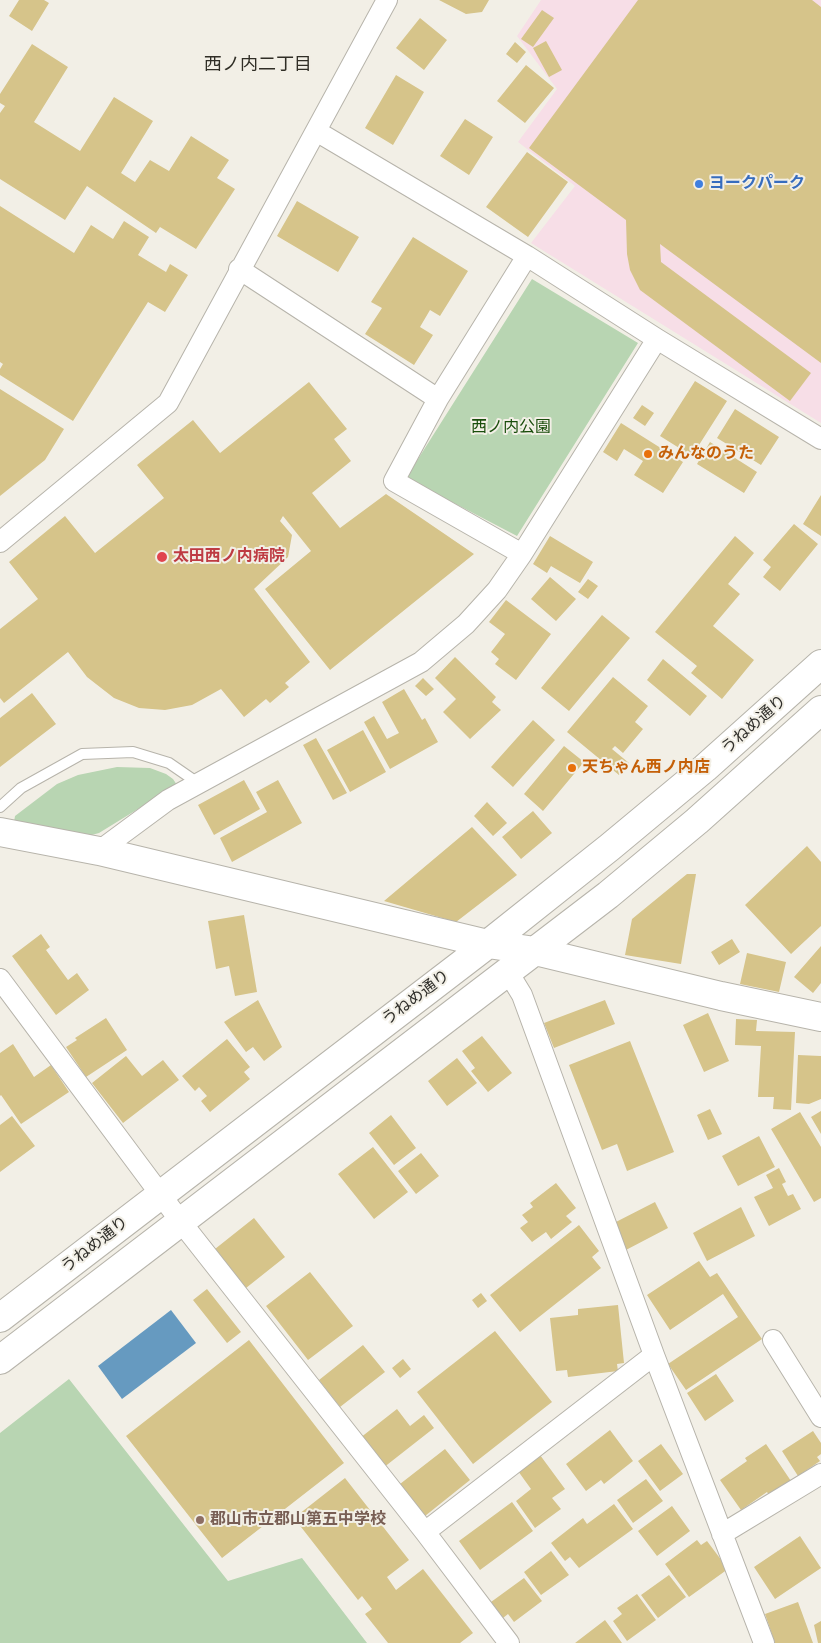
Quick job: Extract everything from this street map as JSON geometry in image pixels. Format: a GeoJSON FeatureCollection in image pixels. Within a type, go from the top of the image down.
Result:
{"type":"FeatureCollection","features":[{"type":"Feature","properties":{"kind":"street"},"geometry":{"type":"LineString","coordinates":[[0,542],[168,403],[386,0]]}},
{"type":"Feature","properties":{"kind":"street"},"geometry":{"type":"LineString","coordinates":[[316,132],[527,256],[821,440]]}},
{"type":"Feature","properties":{"kind":"street"},"geometry":{"type":"LineString","coordinates":[[522,554],[394,481],[438,399],[527,256]]}},
{"type":"Feature","properties":{"kind":"street"},"geometry":{"type":"LineString","coordinates":[[239,269],[438,399]]}},
{"type":"Feature","properties":{"kind":"street"},"geometry":{"type":"LineString","coordinates":[[99,851],[168,800],[421,662],[466,624],[496,590],[522,554],[657,339]]}},
{"type":"Feature","properties":{"kind":"street","name":"うねめ通り"},"geometry":{"type":"LineString","coordinates":[[0,1318],[488,944],[617,841],[719,755],[821,664]]}},
{"type":"Feature","properties":{"kind":"street","name":"うねめ通り"},"geometry":{"type":"LineString","coordinates":[[0,1360],[608,894],[697,821],[821,710]]}},
{"type":"Feature","properties":{"kind":"street"},"geometry":{"type":"LineString","coordinates":[[0,832],[99,851],[488,944],[534,951],[712,994],[821,1017]]}},
{"type":"Feature","properties":{"kind":"street"},"geometry":{"type":"LineString","coordinates":[[508,972],[522,995],[654,1355],[764,1643]]}},
{"type":"Feature","properties":{"kind":"street"},"geometry":{"type":"LineString","coordinates":[[0,979],[181,1222],[425,1532],[509,1643]]}},
{"type":"Feature","properties":{"kind":"street"},"geometry":{"type":"LineString","coordinates":[[773,1340],[821,1417]]}},
{"type":"Feature","properties":{"kind":"street"},"geometry":{"type":"LineString","coordinates":[[425,1532],[654,1355]]}},
{"type":"Feature","properties":{"kind":"street"},"geometry":{"type":"LineString","coordinates":[[722,1534],[821,1474]]}},
{"type":"Feature","properties":{"kind":"lane"},"geometry":{"type":"LineString","coordinates":[[0,807],[21,788],[82,754],[134,752],[169,763],[198,784]]}},
{"type":"Feature","properties":{"kind":"shaded area","name":"ヨークパーク"},"geometry":{"type":"Polygon","coordinates":[[[541,0],[821,0],[821,423],[531,243],[575,186],[518,142],[557,89],[517,36],[541,0]]]}},
{"type":"Feature","properties":{"kind":"green space","name":"西ノ内公園"},"geometry":{"type":"Polygon","coordinates":[[[532,279],[638,343],[517,536],[406,478],[532,279]]]}},
{"type":"Feature","properties":{"kind":"green space"},"geometry":{"type":"Polygon","coordinates":[[[117,767],[150,768],[166,774],[177,785],[99,833],[88,836],[14,822],[15,816],[57,784],[78,775],[117,767]]]}},
{"type":"Feature","properties":{"kind":"green space"},"geometry":{"type":"Polygon","coordinates":[[[69,1379],[228,1581],[302,1558],[367,1643],[0,1643],[0,1433],[69,1379]]]}},
{"type":"Feature","properties":{"kind":"water"},"geometry":{"type":"Polygon","coordinates":[[[171,1310],[196,1343],[122,1399],[98,1366],[171,1310]]]}},
{"type":"Feature","properties":{"kind":"building"},"geometry":{"type":"Polygon","coordinates":[[[19,0],[44,0],[49,3],[32,31],[9,16],[19,0]]]}},
{"type":"Feature","properties":{"kind":"building"},"geometry":{"type":"Polygon","coordinates":[[[439,0],[489,0],[482,12],[466,14],[439,0]]]}},
{"type":"Feature","properties":{"kind":"building","name":"ヨークパーク"},"geometry":{"type":"Polygon","coordinates":[[[638,0],[812,0],[821,7],[821,363],[660,244],[661,262],[811,373],[790,401],[640,290],[630,270],[627,254],[626,220],[529,148],[638,0]]]}},
{"type":"Feature","properties":{"kind":"building"},"geometry":{"type":"Polygon","coordinates":[[[542,10],[554,18],[533,47],[521,39],[542,10]]]}},
{"type":"Feature","properties":{"kind":"building"},"geometry":{"type":"Polygon","coordinates":[[[420,18],[447,40],[424,70],[396,48],[420,18]]]}},
{"type":"Feature","properties":{"kind":"building"},"geometry":{"type":"Polygon","coordinates":[[[546,41],[562,70],[549,77],[533,48],[546,41]]]}},
{"type":"Feature","properties":{"kind":"building"},"geometry":{"type":"Polygon","coordinates":[[[515,42],[526,52],[517,63],[506,54],[515,42]]]}},
{"type":"Feature","properties":{"kind":"building"},"geometry":{"type":"Polygon","coordinates":[[[32,44],[68,67],[34,122],[80,151],[114,97],[153,121],[121,173],[135,182],[150,160],[169,171],[191,136],[229,160],[217,178],[235,189],[196,249],[160,227],[156,233],[87,186],[65,220],[0,179],[0,113],[5,106],[0,103],[0,94],[32,44]]]}},
{"type":"Feature","properties":{"kind":"building"},"geometry":{"type":"Polygon","coordinates":[[[526,65],[554,88],[525,123],[497,101],[526,65]]]}},
{"type":"Feature","properties":{"kind":"building"},"geometry":{"type":"Polygon","coordinates":[[[396,75],[424,92],[393,145],[365,128],[396,75]]]}},
{"type":"Feature","properties":{"kind":"building"},"geometry":{"type":"Polygon","coordinates":[[[465,119],[493,137],[469,175],[440,156],[465,119]]]}},
{"type":"Feature","properties":{"kind":"building"},"geometry":{"type":"Polygon","coordinates":[[[527,152],[568,182],[528,237],[486,207],[527,152]]]}},
{"type":"Feature","properties":{"kind":"building"},"geometry":{"type":"Polygon","coordinates":[[[297,201],[359,237],[338,272],[277,236],[297,201]]]}},
{"type":"Feature","properties":{"kind":"building"},"geometry":{"type":"Polygon","coordinates":[[[0,206],[74,253],[91,225],[113,239],[124,221],[149,237],[138,255],[166,272],[170,264],[188,275],[165,312],[148,302],[73,421],[0,375],[0,369],[3,364],[0,362],[0,206]]]}},
{"type":"Feature","properties":{"kind":"building"},"geometry":{"type":"Polygon","coordinates":[[[413,237],[468,271],[440,316],[430,310],[420,327],[433,335],[414,365],[365,334],[382,308],[371,302],[413,237]]]}},
{"type":"Feature","properties":{"kind":"building"},"geometry":{"type":"Polygon","coordinates":[[[695,381],[727,401],[692,456],[660,436],[695,381]]]}},
{"type":"Feature","properties":{"kind":"building"},"geometry":{"type":"Polygon","coordinates":[[[309,382],[347,429],[334,439],[351,461],[312,493],[340,528],[386,494],[474,554],[330,670],[265,589],[311,551],[283,516],[280,521],[292,535],[288,557],[254,589],[310,662],[285,683],[289,687],[270,703],[266,699],[244,717],[221,689],[192,705],[165,710],[139,708],[114,698],[87,677],[68,652],[4,703],[0,698],[0,629],[38,599],[9,562],[65,516],[95,553],[164,498],[137,465],[193,420],[220,453],[309,382]]]}},
{"type":"Feature","properties":{"kind":"building"},"geometry":{"type":"Polygon","coordinates":[[[0,389],[64,429],[45,460],[0,496],[0,389]]]}},
{"type":"Feature","properties":{"kind":"building"},"geometry":{"type":"Polygon","coordinates":[[[642,405],[654,413],[645,426],[633,418],[642,405]]]}},
{"type":"Feature","properties":{"kind":"building"},"geometry":{"type":"Polygon","coordinates":[[[735,409],[779,437],[761,465],[717,438],[735,409]]]}},
{"type":"Feature","properties":{"kind":"building"},"geometry":{"type":"Polygon","coordinates":[[[621,423],[683,462],[663,493],[634,475],[643,461],[624,449],[617,461],[603,452],[621,423]]]}},
{"type":"Feature","properties":{"kind":"building"},"geometry":{"type":"Polygon","coordinates":[[[710,442],[757,472],[744,493],[697,464],[710,442]]]}},
{"type":"Feature","properties":{"kind":"building"},"geometry":{"type":"Polygon","coordinates":[[[821,495],[821,536],[803,524],[821,495]]]}},
{"type":"Feature","properties":{"kind":"building"},"geometry":{"type":"Polygon","coordinates":[[[794,524],[818,544],[780,591],[763,577],[771,567],[763,560],[794,524]]]}},
{"type":"Feature","properties":{"kind":"building"},"geometry":{"type":"Polygon","coordinates":[[[550,536],[593,562],[580,583],[551,566],[547,573],[533,564],[550,536]]]}},
{"type":"Feature","properties":{"kind":"building"},"geometry":{"type":"Polygon","coordinates":[[[735,536],[754,553],[728,584],[740,594],[713,626],[754,660],[722,699],[691,673],[697,666],[655,632],[735,536]]]}},
{"type":"Feature","properties":{"kind":"building"},"geometry":{"type":"Polygon","coordinates":[[[550,577],[576,599],[556,621],[531,599],[550,577]]]}},
{"type":"Feature","properties":{"kind":"building"},"geometry":{"type":"Polygon","coordinates":[[[588,579],[598,586],[588,599],[578,592],[588,579]]]}},
{"type":"Feature","properties":{"kind":"building"},"geometry":{"type":"Polygon","coordinates":[[[506,600],[551,634],[516,680],[495,664],[499,659],[491,652],[505,634],[489,622],[506,600]]]}},
{"type":"Feature","properties":{"kind":"building"},"geometry":{"type":"Polygon","coordinates":[[[602,615],[630,638],[569,711],[541,688],[602,615]]]}},
{"type":"Feature","properties":{"kind":"building"},"geometry":{"type":"Polygon","coordinates":[[[455,657],[496,697],[492,702],[501,710],[470,739],[443,712],[456,699],[435,678],[455,657]]]}},
{"type":"Feature","properties":{"kind":"building"},"geometry":{"type":"Polygon","coordinates":[[[663,659],[707,696],[690,716],[647,680],[663,659]]]}},
{"type":"Feature","properties":{"kind":"building"},"geometry":{"type":"Polygon","coordinates":[[[613,677],[648,706],[635,722],[643,729],[623,753],[615,746],[612,749],[629,763],[619,775],[567,732],[613,677]]]}},
{"type":"Feature","properties":{"kind":"building"},"geometry":{"type":"Polygon","coordinates":[[[423,678],[434,689],[426,696],[415,686],[423,678]]]}},
{"type":"Feature","properties":{"kind":"building"},"geometry":{"type":"Polygon","coordinates":[[[404,689],[422,720],[425,718],[438,742],[390,769],[364,722],[374,716],[387,739],[399,733],[382,702],[404,689]]]}},
{"type":"Feature","properties":{"kind":"building"},"geometry":{"type":"Polygon","coordinates":[[[32,693],[56,724],[0,767],[0,718],[32,693]]]}},
{"type":"Feature","properties":{"kind":"building"},"geometry":{"type":"Polygon","coordinates":[[[533,720],[555,740],[513,787],[491,767],[533,720]]]}},
{"type":"Feature","properties":{"kind":"building"},"geometry":{"type":"Polygon","coordinates":[[[363,730],[386,772],[350,792],[327,750],[363,730]]]}},
{"type":"Feature","properties":{"kind":"building"},"geometry":{"type":"Polygon","coordinates":[[[316,738],[347,793],[333,800],[303,745],[316,738]]]}},
{"type":"Feature","properties":{"kind":"building"},"geometry":{"type":"Polygon","coordinates":[[[564,746],[584,762],[543,811],[524,794],[564,746]]]}},
{"type":"Feature","properties":{"kind":"building"},"geometry":{"type":"Polygon","coordinates":[[[244,780],[260,809],[214,835],[198,805],[244,780]]]}},
{"type":"Feature","properties":{"kind":"building"},"geometry":{"type":"Polygon","coordinates":[[[278,780],[302,823],[232,862],[220,838],[267,812],[256,792],[278,780]]]}},
{"type":"Feature","properties":{"kind":"building"},"geometry":{"type":"Polygon","coordinates":[[[487,802],[507,823],[493,836],[474,816],[487,802]]]}},
{"type":"Feature","properties":{"kind":"building"},"geometry":{"type":"Polygon","coordinates":[[[533,811],[552,833],[521,859],[502,837],[533,811]]]}},
{"type":"Feature","properties":{"kind":"building"},"geometry":{"type":"Polygon","coordinates":[[[472,827],[517,875],[456,922],[384,901],[472,827]]]}},
{"type":"Feature","properties":{"kind":"building"},"geometry":{"type":"Polygon","coordinates":[[[807,846],[821,862],[821,926],[791,954],[745,905],[807,846]]]}},
{"type":"Feature","properties":{"kind":"building"},"geometry":{"type":"Polygon","coordinates":[[[687,874],[696,874],[681,964],[625,955],[632,919],[687,874]]]}},
{"type":"Feature","properties":{"kind":"building"},"geometry":{"type":"Polygon","coordinates":[[[244,915],[257,992],[235,996],[229,966],[216,969],[208,921],[244,915]]]}},
{"type":"Feature","properties":{"kind":"building"},"geometry":{"type":"Polygon","coordinates":[[[41,934],[50,947],[46,950],[68,980],[77,973],[89,990],[56,1015],[12,956],[41,934]]]}},
{"type":"Feature","properties":{"kind":"building"},"geometry":{"type":"Polygon","coordinates":[[[732,939],[740,952],[719,965],[711,952],[732,939]]]}},
{"type":"Feature","properties":{"kind":"building"},"geometry":{"type":"Polygon","coordinates":[[[821,946],[821,983],[813,993],[794,977],[821,946]]]}},
{"type":"Feature","properties":{"kind":"building"},"geometry":{"type":"Polygon","coordinates":[[[747,953],[786,962],[779,992],[740,984],[747,953]]]}},
{"type":"Feature","properties":{"kind":"building"},"geometry":{"type":"Polygon","coordinates":[[[258,1000],[282,1047],[264,1061],[253,1047],[246,1052],[224,1022],[258,1000]]]}},
{"type":"Feature","properties":{"kind":"building"},"geometry":{"type":"Polygon","coordinates":[[[605,1000],[615,1024],[554,1048],[544,1023],[605,1000]]]}},
{"type":"Feature","properties":{"kind":"building"},"geometry":{"type":"Polygon","coordinates":[[[708,1013],[729,1061],[704,1072],[683,1025],[708,1013]]]}},
{"type":"Feature","properties":{"kind":"building"},"geometry":{"type":"Polygon","coordinates":[[[106,1018],[127,1050],[86,1077],[66,1047],[77,1040],[75,1038],[106,1018]]]}},
{"type":"Feature","properties":{"kind":"building"},"geometry":{"type":"Polygon","coordinates":[[[736,1019],[757,1020],[756,1031],[795,1032],[791,1110],[773,1109],[774,1097],[758,1097],[761,1046],[735,1045],[736,1019]]]}},
{"type":"Feature","properties":{"kind":"building"},"geometry":{"type":"Polygon","coordinates":[[[482,1036],[512,1073],[488,1092],[471,1071],[475,1068],[462,1051],[482,1036]]]}},
{"type":"Feature","properties":{"kind":"building"},"geometry":{"type":"Polygon","coordinates":[[[227,1039],[250,1067],[244,1072],[250,1079],[210,1112],[201,1101],[207,1096],[199,1087],[195,1091],[182,1076],[227,1039]]]}},
{"type":"Feature","properties":{"kind":"building"},"geometry":{"type":"Polygon","coordinates":[[[630,1041],[674,1152],[627,1171],[617,1144],[602,1150],[569,1065],[630,1041]]]}},
{"type":"Feature","properties":{"kind":"building"},"geometry":{"type":"Polygon","coordinates":[[[13,1044],[34,1077],[51,1065],[69,1092],[21,1124],[0,1096],[0,1053],[13,1044]]]}},
{"type":"Feature","properties":{"kind":"building"},"geometry":{"type":"Polygon","coordinates":[[[798,1055],[821,1056],[821,1099],[809,1104],[796,1103],[798,1055]]]}},
{"type":"Feature","properties":{"kind":"building"},"geometry":{"type":"Polygon","coordinates":[[[126,1056],[142,1076],[163,1060],[179,1080],[123,1123],[92,1083],[126,1056]]]}},
{"type":"Feature","properties":{"kind":"building"},"geometry":{"type":"Polygon","coordinates":[[[457,1058],[477,1083],[447,1106],[428,1081],[457,1058]]]}},
{"type":"Feature","properties":{"kind":"building"},"geometry":{"type":"Polygon","coordinates":[[[710,1109],[722,1134],[708,1140],[697,1115],[710,1109]]]}},
{"type":"Feature","properties":{"kind":"building"},"geometry":{"type":"Polygon","coordinates":[[[821,1111],[821,1134],[811,1117],[821,1111]]]}},
{"type":"Feature","properties":{"kind":"building"},"geometry":{"type":"Polygon","coordinates":[[[800,1112],[821,1147],[821,1198],[814,1202],[771,1129],[800,1112]]]}},
{"type":"Feature","properties":{"kind":"building"},"geometry":{"type":"Polygon","coordinates":[[[391,1115],[416,1148],[394,1165],[369,1133],[391,1115]]]}},
{"type":"Feature","properties":{"kind":"building"},"geometry":{"type":"Polygon","coordinates":[[[12,1116],[35,1146],[0,1172],[0,1125],[12,1116]]]}},
{"type":"Feature","properties":{"kind":"building"},"geometry":{"type":"Polygon","coordinates":[[[759,1136],[775,1167],[738,1186],[722,1156],[759,1136]]]}},
{"type":"Feature","properties":{"kind":"building"},"geometry":{"type":"Polygon","coordinates":[[[373,1147],[408,1192],[374,1219],[338,1174],[373,1147]]]}},
{"type":"Feature","properties":{"kind":"building"},"geometry":{"type":"Polygon","coordinates":[[[421,1153],[439,1176],[416,1194],[398,1171],[421,1153]]]}},
{"type":"Feature","properties":{"kind":"building"},"geometry":{"type":"Polygon","coordinates":[[[779,1168],[786,1182],[782,1184],[788,1196],[793,1194],[801,1209],[769,1226],[754,1197],[773,1188],[766,1175],[779,1168]]]}},
{"type":"Feature","properties":{"kind":"building"},"geometry":{"type":"Polygon","coordinates":[[[556,1183],[576,1208],[566,1216],[572,1222],[551,1239],[546,1232],[532,1242],[520,1228],[528,1222],[522,1215],[533,1207],[530,1203],[556,1183]]]}},
{"type":"Feature","properties":{"kind":"building"},"geometry":{"type":"Polygon","coordinates":[[[655,1202],[668,1228],[624,1251],[610,1225],[655,1202]]]}},
{"type":"Feature","properties":{"kind":"building"},"geometry":{"type":"Polygon","coordinates":[[[741,1207],[755,1236],[707,1261],[693,1233],[741,1207]]]}},
{"type":"Feature","properties":{"kind":"building"},"geometry":{"type":"Polygon","coordinates":[[[254,1218],[285,1257],[246,1288],[215,1249],[254,1218]]]}},
{"type":"Feature","properties":{"kind":"building"},"geometry":{"type":"Polygon","coordinates":[[[579,1225],[599,1251],[592,1257],[601,1268],[520,1332],[490,1295],[579,1225]]]}},
{"type":"Feature","properties":{"kind":"building"},"geometry":{"type":"Polygon","coordinates":[[[699,1261],[710,1277],[717,1273],[762,1339],[686,1390],[668,1364],[738,1317],[723,1294],[670,1330],[647,1295],[699,1261]]]}},
{"type":"Feature","properties":{"kind":"building"},"geometry":{"type":"Polygon","coordinates":[[[310,1272],[353,1326],[308,1360],[266,1306],[310,1272]]]}},
{"type":"Feature","properties":{"kind":"building"},"geometry":{"type":"Polygon","coordinates":[[[207,1289],[241,1332],[227,1343],[193,1300],[207,1289]]]}},
{"type":"Feature","properties":{"kind":"building"},"geometry":{"type":"Polygon","coordinates":[[[481,1293],[487,1301],[478,1308],[472,1300],[481,1293]]]}},
{"type":"Feature","properties":{"kind":"building"},"geometry":{"type":"Polygon","coordinates":[[[618,1305],[624,1363],[617,1364],[618,1371],[568,1377],[567,1370],[556,1371],[550,1318],[578,1315],[578,1309],[618,1305]]]}},
{"type":"Feature","properties":{"kind":"building"},"geometry":{"type":"Polygon","coordinates":[[[495,1331],[552,1402],[473,1464],[417,1392],[495,1331]]]}},
{"type":"Feature","properties":{"kind":"building"},"geometry":{"type":"Polygon","coordinates":[[[249,1340],[344,1463],[222,1558],[126,1436],[249,1340]]]}},
{"type":"Feature","properties":{"kind":"building"},"geometry":{"type":"Polygon","coordinates":[[[363,1345],[385,1372],[340,1407],[319,1380],[363,1345]]]}},
{"type":"Feature","properties":{"kind":"building"},"geometry":{"type":"Polygon","coordinates":[[[403,1359],[411,1369],[400,1378],[392,1368],[403,1359]]]}},
{"type":"Feature","properties":{"kind":"building"},"geometry":{"type":"Polygon","coordinates":[[[716,1374],[734,1401],[705,1421],[687,1393],[716,1374]]]}},
{"type":"Feature","properties":{"kind":"building"},"geometry":{"type":"Polygon","coordinates":[[[397,1409],[410,1426],[424,1415],[434,1428],[383,1468],[360,1438],[397,1409]]]}},
{"type":"Feature","properties":{"kind":"building"},"geometry":{"type":"Polygon","coordinates":[[[610,1430],[633,1461],[604,1484],[601,1480],[586,1491],[566,1464],[610,1430]]]}},
{"type":"Feature","properties":{"kind":"building"},"geometry":{"type":"Polygon","coordinates":[[[813,1431],[821,1443],[821,1454],[817,1457],[820,1461],[798,1476],[782,1451],[813,1431]]]}},
{"type":"Feature","properties":{"kind":"building"},"geometry":{"type":"Polygon","coordinates":[[[661,1444],[683,1474],[660,1491],[638,1461],[661,1444]]]}},
{"type":"Feature","properties":{"kind":"building"},"geometry":{"type":"Polygon","coordinates":[[[766,1444],[791,1481],[769,1495],[767,1492],[741,1510],[720,1480],[747,1461],[745,1458],[766,1444]]]}},
{"type":"Feature","properties":{"kind":"building"},"geometry":{"type":"Polygon","coordinates":[[[445,1449],[470,1480],[425,1516],[400,1484],[445,1449]]]}},
{"type":"Feature","properties":{"kind":"building"},"geometry":{"type":"Polygon","coordinates":[[[540,1455],[565,1489],[552,1498],[561,1509],[535,1528],[516,1501],[531,1489],[518,1471],[540,1455]]]}},
{"type":"Feature","properties":{"kind":"building"},"geometry":{"type":"Polygon","coordinates":[[[345,1478],[409,1560],[387,1577],[396,1590],[423,1569],[473,1633],[460,1643],[388,1643],[365,1614],[372,1609],[362,1596],[358,1600],[294,1518],[345,1478]]]}},
{"type":"Feature","properties":{"kind":"building"},"geometry":{"type":"Polygon","coordinates":[[[646,1479],[663,1501],[633,1523],[617,1500],[646,1479]]]}},
{"type":"Feature","properties":{"kind":"building"},"geometry":{"type":"Polygon","coordinates":[[[512,1502],[533,1531],[480,1570],[459,1541],[512,1502]]]}},
{"type":"Feature","properties":{"kind":"building"},"geometry":{"type":"Polygon","coordinates":[[[614,1504],[633,1529],[579,1568],[570,1557],[565,1561],[551,1543],[583,1518],[587,1524],[614,1504]]]}},
{"type":"Feature","properties":{"kind":"building"},"geometry":{"type":"Polygon","coordinates":[[[672,1506],[690,1531],[657,1556],[638,1531],[672,1506]]]}},
{"type":"Feature","properties":{"kind":"building"},"geometry":{"type":"Polygon","coordinates":[[[800,1536],[821,1568],[775,1599],[754,1567],[800,1536]]]}},
{"type":"Feature","properties":{"kind":"building"},"geometry":{"type":"Polygon","coordinates":[[[697,1540],[701,1545],[707,1541],[728,1569],[689,1597],[665,1564],[697,1540]]]}},
{"type":"Feature","properties":{"kind":"building"},"geometry":{"type":"Polygon","coordinates":[[[551,1551],[569,1575],[541,1595],[524,1572],[551,1551]]]}},
{"type":"Feature","properties":{"kind":"building"},"geometry":{"type":"Polygon","coordinates":[[[669,1575],[686,1597],[658,1618],[641,1595],[669,1575]]]}},
{"type":"Feature","properties":{"kind":"building"},"geometry":{"type":"Polygon","coordinates":[[[524,1578],[542,1601],[514,1622],[508,1614],[503,1618],[491,1602],[524,1578]]]}},
{"type":"Feature","properties":{"kind":"building"},"geometry":{"type":"Polygon","coordinates":[[[637,1594],[656,1620],[627,1641],[613,1621],[622,1614],[617,1608],[637,1594]]]}},
{"type":"Feature","properties":{"kind":"building"},"geometry":{"type":"Polygon","coordinates":[[[798,1602],[813,1643],[775,1643],[765,1614],[798,1602]]]}},
{"type":"Feature","properties":{"kind":"building"},"geometry":{"type":"Polygon","coordinates":[[[605,1620],[622,1643],[575,1643],[605,1620]]]}},
{"type":"Feature","properties":{"kind":"building"},"geometry":{"type":"Polygon","coordinates":[[[821,1621],[821,1643],[818,1643],[814,1625],[821,1621]]]}},
{"type":"Feature","properties":{"kind":"place","name":"ヨークパーク"},"geometry":{"type":"Point","coordinates":[699,184]}},
{"type":"Feature","properties":{"kind":"place","name":"みんなのうた"},"geometry":{"type":"Point","coordinates":[648,454]}},
{"type":"Feature","properties":{"kind":"place","name":"太田西ノ内病院"},"geometry":{"type":"Point","coordinates":[162,557]}},
{"type":"Feature","properties":{"kind":"place","name":"天ちゃん西ノ内店"},"geometry":{"type":"Point","coordinates":[572,768]}},
{"type":"Feature","properties":{"kind":"place","name":"郡山市立郡山第五中学校"},"geometry":{"type":"Point","coordinates":[200,1520]}},
{"type":"Feature","properties":{"kind":"district","name":"西ノ内二丁目"},"geometry":{"type":"Point","coordinates":[258,65]}}]}
